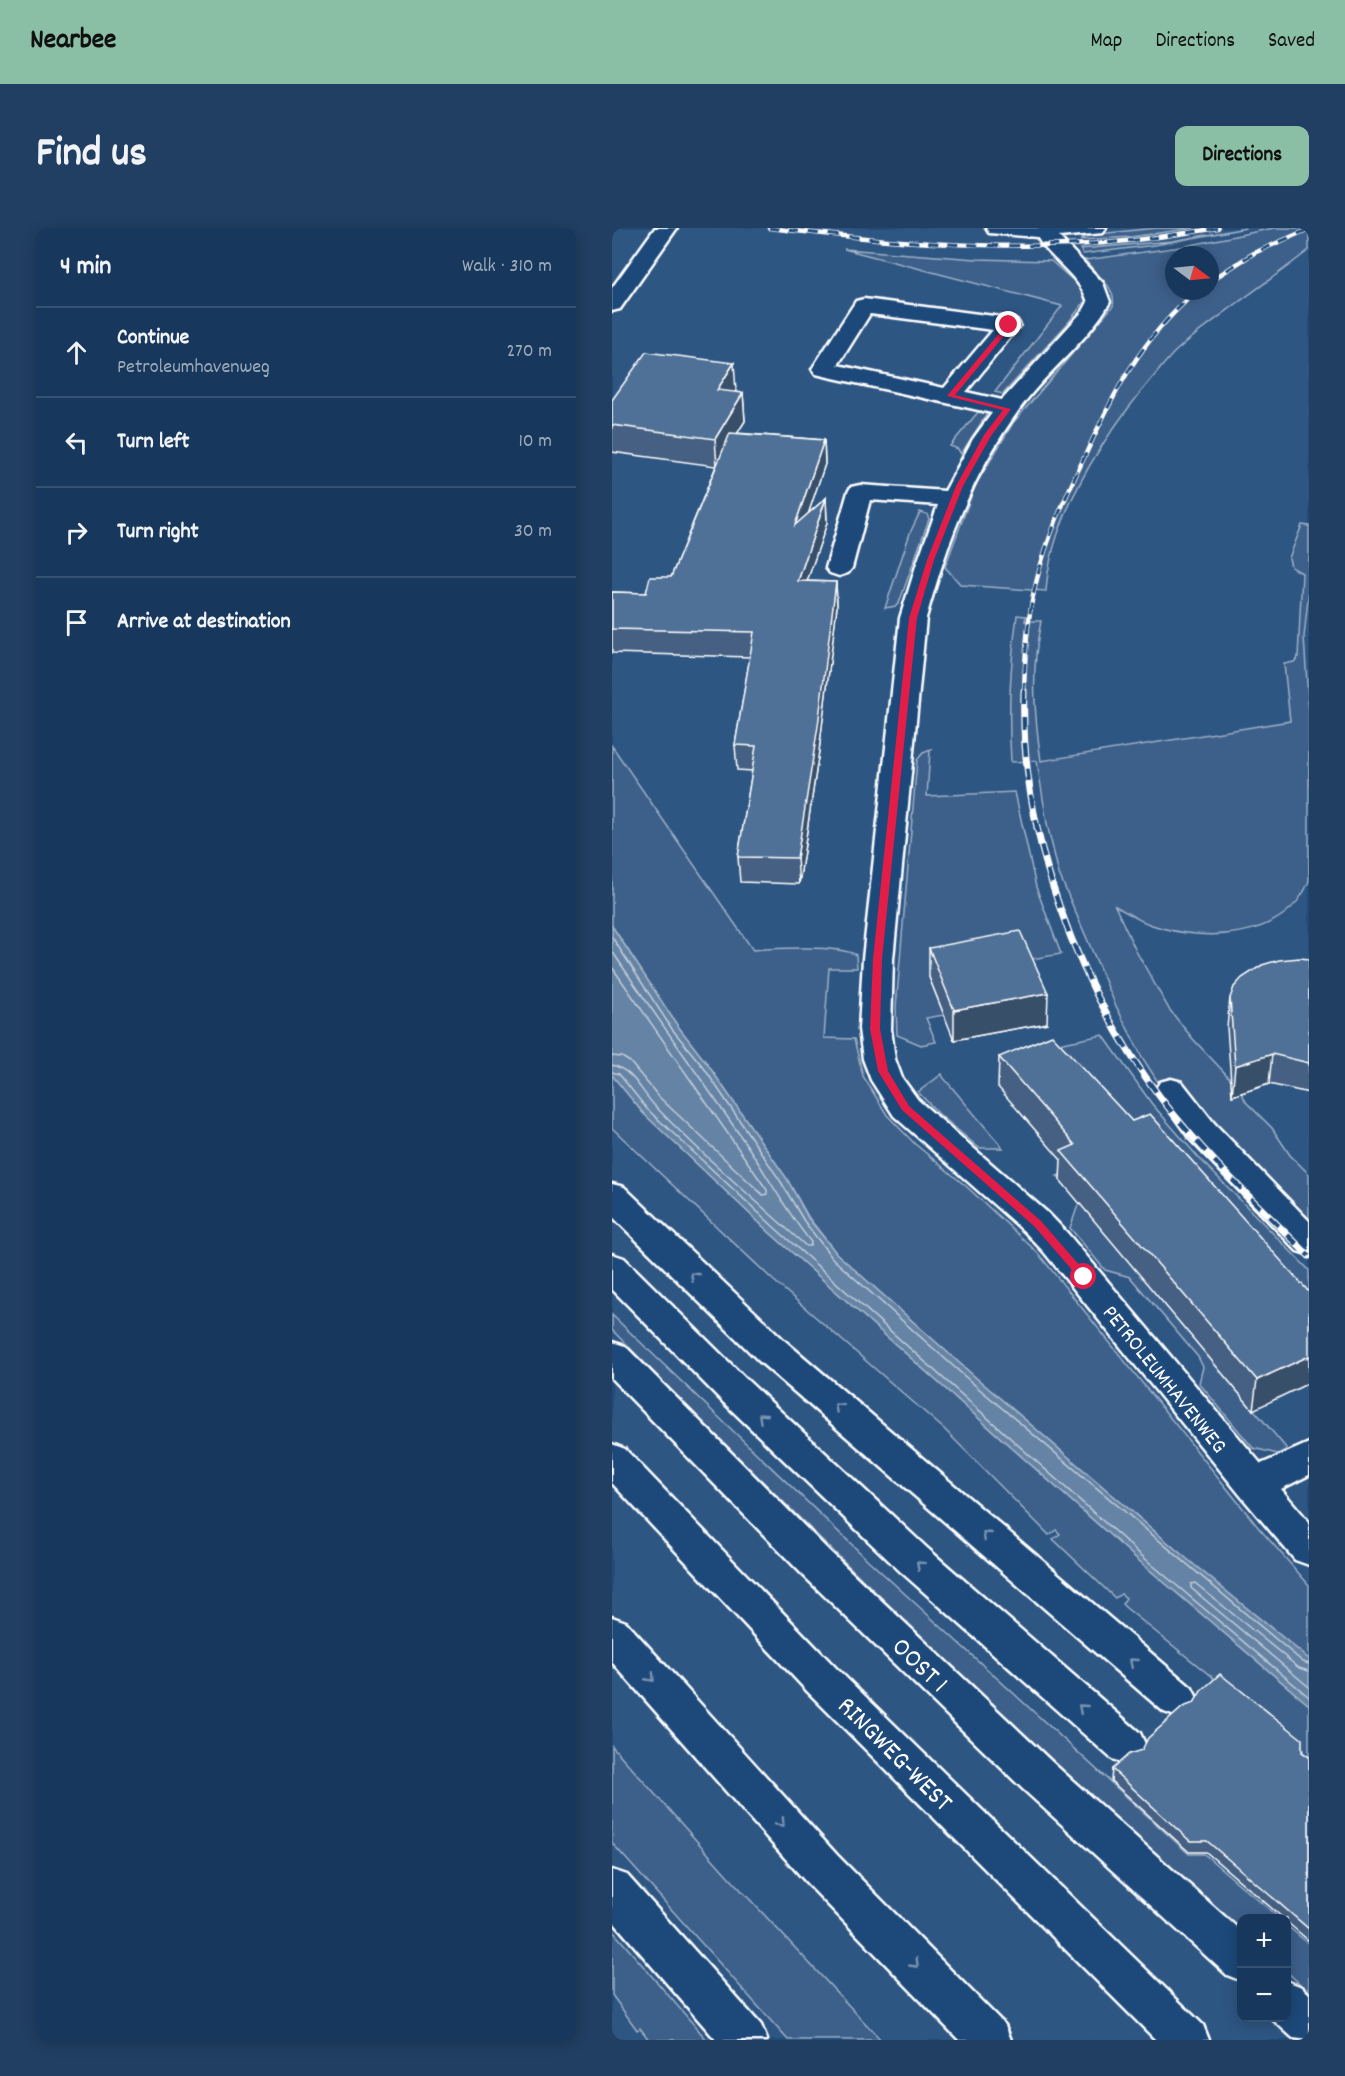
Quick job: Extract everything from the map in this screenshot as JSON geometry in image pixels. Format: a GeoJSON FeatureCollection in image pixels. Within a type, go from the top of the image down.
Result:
{"type":"FeatureCollection","features":[{"type":"Feature","properties":{"kind":"main road"},"geometry":{"type":"LineString","coordinates":[[612,304],[666,228]]}},
{"type":"Feature","properties":{"kind":"main road"},"geometry":{"type":"LineString","coordinates":[[997,228],[1048,231],[1095,228]]}},
{"type":"Feature","properties":{"kind":"main road","name":"PETROLEUMHAVENWEG"},"geometry":{"type":"LineString","coordinates":[[1048,231],[1048,237],[1053,245],[1095,288],[1099,302],[1092,314],[988,435],[954,499],[931,560],[913,618],[878,959],[875,1029],[879,1059],[887,1080],[906,1108],[1037,1223],[1309,1549]]}},
{"type":"Feature","properties":{"kind":"main road"},"geometry":{"type":"LineString","coordinates":[[950,396],[1009,325],[864,306],[824,369],[1008,409]]}},
{"type":"Feature","properties":{"kind":"main road"},"geometry":{"type":"LineString","coordinates":[[839,567],[860,492],[954,499]]}},
{"type":"Feature","properties":{"kind":"main road"},"geometry":{"type":"LineString","coordinates":[[1171,1090],[1202,1131],[1309,1242]]}},
{"type":"Feature","properties":{"kind":"main road"},"geometry":{"type":"LineString","coordinates":[[612,1196],[772,1351],[1178,1700]]}},
{"type":"Feature","properties":{"kind":"main road"},"geometry":{"type":"LineString","coordinates":[[612,1267],[735,1391],[914,1560],[1125,1746]]}},
{"type":"Feature","properties":{"kind":"main road","name":"OOST 1"},"geometry":{"type":"LineString","coordinates":[[612,1356],[832,1579],[1039,1777],[1237,1956]]}},
{"type":"Feature","properties":{"kind":"main road"},"geometry":{"type":"LineString","coordinates":[[1254,1485],[1309,1458]]}},
{"type":"Feature","properties":{"kind":"main road","name":"RINGWEG-WEST"},"geometry":{"type":"LineString","coordinates":[[612,1459],[822,1680],[1187,2040]]}},
{"type":"Feature","properties":{"kind":"main road"},"geometry":{"type":"LineString","coordinates":[[612,1634],[822,1869],[989,2040]]}},
{"type":"Feature","properties":{"kind":"main road"},"geometry":{"type":"LineString","coordinates":[[612,1889],[745,2040]]}},
{"type":"Feature","properties":{"kind":"main road"},"geometry":{"type":"LineString","coordinates":[[1291,2006],[1309,2023]]}},
{"type":"Feature","properties":{"kind":"shaded area"},"geometry":{"type":"Polygon","coordinates":[[[612,228],[1309,228],[1309,2040],[612,2040],[612,228]]]}},
{"type":"Feature","properties":{"kind":"shaded area"},"geometry":{"type":"Polygon","coordinates":[[[1156,228],[1194,228],[1131,237],[1080,240],[1088,235],[1156,228]]]}},
{"type":"Feature","properties":{"kind":"shaded area"},"geometry":{"type":"Polygon","coordinates":[[[1246,228],[1155,245],[1083,254],[1080,249],[1172,241],[1246,228]]]}},
{"type":"Feature","properties":{"kind":"shaded area"},"geometry":{"type":"Polygon","coordinates":[[[1274,228],[1309,228],[1309,250],[1177,350],[1132,403],[1098,452],[1069,506],[1050,563],[1046,591],[961,585],[945,567],[975,486],[1013,423],[1113,306],[1109,287],[1085,260],[1165,249],[1165,300],[1219,300],[1219,246],[1186,246],[1274,228]]]}},
{"type":"Feature","properties":{"kind":"shaded area"},"geometry":{"type":"Polygon","coordinates":[[[844,249],[976,259],[1051,261],[1077,284],[1085,301],[1003,394],[995,392],[1062,306],[844,249]]]}},
{"type":"Feature","properties":{"kind":"shaded area"},"geometry":{"type":"Polygon","coordinates":[[[978,412],[987,414],[961,454],[958,449],[950,446],[978,412]]]}},
{"type":"Feature","properties":{"kind":"shaded area"},"geometry":{"type":"Polygon","coordinates":[[[920,512],[927,514],[929,519],[899,603],[896,606],[885,608],[910,533],[920,512]]]}},
{"type":"Feature","properties":{"kind":"shaded area"},"geometry":{"type":"Polygon","coordinates":[[[1302,525],[1309,526],[1309,590],[1304,637],[1309,713],[1309,881],[1298,901],[1282,915],[1263,926],[1218,935],[1173,931],[1137,919],[1115,906],[1136,951],[1169,1009],[1193,1039],[1240,1089],[1246,1102],[1272,1128],[1290,1155],[1309,1174],[1309,1228],[1163,1090],[1142,1057],[1116,1006],[1059,874],[1047,824],[1037,761],[1011,762],[1010,724],[1011,671],[1017,615],[1026,616],[1025,621],[1041,621],[1036,657],[1035,691],[1041,761],[1290,721],[1284,664],[1294,662],[1298,657],[1302,573],[1291,567],[1289,558],[1302,525]]]}},
{"type":"Feature","properties":{"kind":"shaded area"},"geometry":{"type":"Polygon","coordinates":[[[612,746],[753,950],[822,948],[856,955],[857,968],[829,968],[824,1038],[854,1039],[863,1076],[887,1115],[915,1144],[967,1187],[1037,1252],[1258,1527],[1309,1585],[1309,1659],[1187,1559],[974,1376],[837,1254],[809,1218],[787,1179],[708,1065],[677,1025],[612,926],[612,746]]]}},
{"type":"Feature","properties":{"kind":"shaded area"},"geometry":{"type":"Polygon","coordinates":[[[933,749],[930,751],[927,796],[1015,792],[1036,887],[1061,954],[929,977],[944,1015],[926,1018],[936,1042],[921,1045],[897,1035],[896,1007],[917,760],[923,753],[933,749]]]}},
{"type":"Feature","properties":{"kind":"shaded area"},"geometry":{"type":"Polygon","coordinates":[[[1103,1035],[1152,1104],[1198,1157],[1309,1270],[1309,1326],[1057,1176],[1126,1147],[1038,1048],[1103,1035]]]}},
{"type":"Feature","properties":{"kind":"shaded area"},"geometry":{"type":"Polygon","coordinates":[[[942,1074],[1003,1148],[979,1148],[939,1114],[918,1092],[942,1074]]]}},
{"type":"Feature","properties":{"kind":"shaded area"},"geometry":{"type":"Polygon","coordinates":[[[612,1075],[643,1113],[769,1232],[1146,1567],[1309,1705],[1309,1767],[1303,1762],[1303,1750],[1126,1608],[1122,1604],[1126,1598],[1121,1594],[1115,1598],[1053,1539],[1060,1534],[1056,1530],[1049,1535],[944,1429],[773,1280],[612,1128],[612,1075]]]}},
{"type":"Feature","properties":{"kind":"shaded area"},"geometry":{"type":"Polygon","coordinates":[[[1081,1204],[1287,1449],[1278,1454],[1253,1448],[1199,1383],[1203,1367],[1198,1357],[1130,1277],[1105,1270],[1070,1228],[1078,1205],[1081,1204]]]}},
{"type":"Feature","properties":{"kind":"shaded area"},"geometry":{"type":"Polygon","coordinates":[[[612,1315],[869,1561],[1189,1854],[1204,1854],[1274,1914],[1237,1914],[1237,1927],[1160,1859],[921,1636],[612,1330],[612,1315]]]}},
{"type":"Feature","properties":{"kind":"shaded area"},"geometry":{"type":"Polygon","coordinates":[[[612,1746],[728,1876],[881,2040],[788,2040],[612,1843],[612,1746]]]}},
{"type":"Feature","properties":{"kind":"shaded area"},"geometry":{"type":"Polygon","coordinates":[[[1291,1929],[1309,1944],[1309,1992],[1291,1976],[1291,1929]]]}},
{"type":"Feature","properties":{"kind":"shaded area"},"geometry":{"type":"Polygon","coordinates":[[[612,1930],[707,2040],[649,2040],[640,2028],[637,2030],[612,1995],[612,1930]]]}},
{"type":"Feature","properties":{"kind":"water"},"geometry":{"type":"Polygon","coordinates":[[[612,926],[677,1025],[708,1065],[787,1179],[808,1218],[837,1254],[974,1376],[1187,1559],[1309,1659],[1309,1705],[1146,1567],[769,1232],[643,1113],[612,1075],[612,926]]]}},
{"type":"Feature","properties":{"kind":"building"},"geometry":{"type":"Polygon","coordinates":[[[646,352],[734,363],[717,390],[743,393],[715,439],[612,425],[612,400],[646,352]]]}},
{"type":"Feature","properties":{"kind":"building"},"geometry":{"type":"Polygon","coordinates":[[[730,433],[824,440],[795,525],[826,498],[798,581],[836,582],[818,726],[797,858],[738,857],[756,746],[735,745],[754,632],[612,629],[612,592],[646,593],[650,577],[671,577],[730,433]]]}},
{"type":"Feature","properties":{"kind":"building"},"geometry":{"type":"Polygon","coordinates":[[[1020,931],[1048,993],[954,1010],[929,948],[1020,931]]]}},
{"type":"Feature","properties":{"kind":"building"},"geometry":{"type":"Polygon","coordinates":[[[1309,959],[1309,1063],[1272,1054],[1235,1066],[1230,998],[1234,987],[1242,978],[1262,965],[1279,960],[1309,959]]]}},
{"type":"Feature","properties":{"kind":"building"},"geometry":{"type":"Polygon","coordinates":[[[1052,1035],[1132,1121],[1150,1114],[1309,1292],[1309,1356],[1257,1380],[1061,1151],[1075,1145],[999,1057],[1052,1035]]]}},
{"type":"Feature","properties":{"kind":"building"},"geometry":{"type":"Polygon","coordinates":[[[1220,1674],[1302,1739],[1302,1752],[1309,1757],[1309,1929],[1207,1841],[1190,1841],[1112,1769],[1129,1754],[1142,1750],[1148,1738],[1183,1707],[1194,1703],[1201,1691],[1220,1674]]]}},
{"type":"Feature","properties":{"kind":"railway"},"geometry":{"type":"LineString","coordinates":[[769,228],[895,241],[1021,246],[1119,242],[1218,228]]}},
{"type":"Feature","properties":{"kind":"railway"},"geometry":{"type":"LineString","coordinates":[[1219,275],[1254,253],[1309,229]]}},
{"type":"Feature","properties":{"kind":"railway"},"geometry":{"type":"LineString","coordinates":[[1024,692],[1031,607],[1041,564],[1063,504],[1117,390],[1159,329],[1188,300]]}},
{"type":"Feature","properties":{"kind":"railway"},"geometry":{"type":"LineString","coordinates":[[1024,692],[1025,744],[1031,798],[1043,852],[1059,905],[1079,957],[1103,1007],[1130,1054],[1177,1118],[1232,1179],[1309,1256]]}},
{"type":"Feature","properties":{"kind":"route"},"geometry":{"type":"LineString","coordinates":[[1009,325],[950,396],[1008,409],[988,435],[960,486],[931,560],[913,618],[878,959],[875,1029],[883,1071],[900,1101],[953,1151],[1037,1223],[1084,1277]]}}]}
